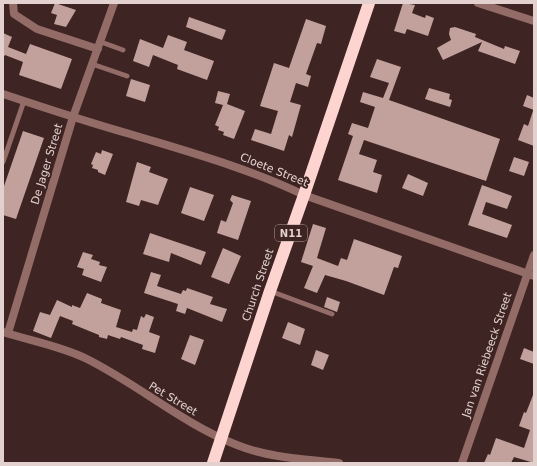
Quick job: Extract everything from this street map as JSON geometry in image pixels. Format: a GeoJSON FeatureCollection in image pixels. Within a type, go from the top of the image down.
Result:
{"type":"FeatureCollection","features":[{"type":"Feature","properties":{"kind":"highway","name":"Church Street"},"geometry":{"type":"LineString","coordinates":[[213,463],[270,291],[369,3]]}},
{"type":"Feature","properties":{"kind":"street"},"geometry":{"type":"LineString","coordinates":[[13,3],[14,14],[33,27],[99,45]]}},
{"type":"Feature","properties":{"kind":"street","name":"De Jager Street"},"geometry":{"type":"LineString","coordinates":[[6,332],[73,117],[114,3]]}},
{"type":"Feature","properties":{"kind":"street"},"geometry":{"type":"LineString","coordinates":[[478,3],[534,21]]}},
{"type":"Feature","properties":{"kind":"street","name":"Cloete Street"},"geometry":{"type":"LineString","coordinates":[[3,94],[272,179],[304,195],[531,275]]}},
{"type":"Feature","properties":{"kind":"street","name":"Jan van Riebeeck Street"},"geometry":{"type":"LineString","coordinates":[[462,463],[531,275],[534,255]]}},
{"type":"Feature","properties":{"kind":"street","name":"Pet Street"},"geometry":{"type":"LineString","coordinates":[[6,332],[85,358],[187,420],[237,445],[267,454],[339,463]]}},
{"type":"Feature","properties":{"kind":"lane"},"geometry":{"type":"LineString","coordinates":[[99,45],[123,50]]}},
{"type":"Feature","properties":{"kind":"lane"},"geometry":{"type":"LineString","coordinates":[[92,64],[127,76]]}},
{"type":"Feature","properties":{"kind":"lane"},"geometry":{"type":"LineString","coordinates":[[3,162],[24,101]]}},
{"type":"Feature","properties":{"kind":"lane"},"geometry":{"type":"LineString","coordinates":[[270,291],[332,314]]}},
{"type":"Feature","properties":{"kind":"building"},"geometry":{"type":"Polygon","coordinates":[[[55,3],[76,10],[66,27],[54,24],[57,15],[51,13],[55,3]]]}},
{"type":"Feature","properties":{"kind":"building"},"geometry":{"type":"Polygon","coordinates":[[[403,3],[415,5],[412,13],[425,18],[426,15],[434,18],[428,36],[407,29],[405,34],[394,31],[403,3]]]}},
{"type":"Feature","properties":{"kind":"building"},"geometry":{"type":"Polygon","coordinates":[[[189,17],[226,30],[222,40],[186,27],[189,17]]]}},
{"type":"Feature","properties":{"kind":"building"},"geometry":{"type":"Polygon","coordinates":[[[306,19],[326,26],[321,44],[317,43],[306,74],[311,76],[308,87],[296,83],[290,102],[301,105],[292,137],[289,135],[284,151],[251,140],[255,129],[271,134],[278,111],[260,106],[274,63],[289,68],[306,19]]]}},
{"type":"Feature","properties":{"kind":"building"},"geometry":{"type":"Polygon","coordinates":[[[455,27],[476,34],[475,37],[504,49],[505,46],[520,51],[515,64],[478,51],[482,42],[443,60],[437,48],[451,40],[449,34],[450,28],[455,27]]]}},
{"type":"Feature","properties":{"kind":"building"},"geometry":{"type":"Polygon","coordinates":[[[3,33],[12,37],[8,47],[26,54],[30,44],[72,59],[61,89],[19,75],[23,62],[5,55],[3,58],[3,33]]]}},
{"type":"Feature","properties":{"kind":"building"},"geometry":{"type":"Polygon","coordinates":[[[168,35],[187,42],[184,50],[214,61],[207,80],[177,69],[178,65],[153,55],[149,67],[133,61],[140,39],[163,48],[168,35]]]}},
{"type":"Feature","properties":{"kind":"building"},"geometry":{"type":"Polygon","coordinates":[[[377,59],[401,67],[389,100],[500,139],[486,181],[364,140],[359,154],[377,160],[373,172],[382,175],[377,193],[338,180],[353,136],[348,134],[352,123],[368,128],[375,107],[360,102],[363,92],[383,98],[389,83],[370,77],[377,59]]]}},
{"type":"Feature","properties":{"kind":"building"},"geometry":{"type":"Polygon","coordinates":[[[131,79],[150,85],[145,102],[126,96],[131,79]]]}},
{"type":"Feature","properties":{"kind":"building"},"geometry":{"type":"Polygon","coordinates":[[[429,88],[450,94],[449,99],[452,100],[450,107],[425,99],[429,88]]]}},
{"type":"Feature","properties":{"kind":"building"},"geometry":{"type":"Polygon","coordinates":[[[218,91],[230,94],[227,104],[245,111],[234,139],[223,135],[224,132],[218,130],[219,127],[215,125],[223,105],[215,103],[218,91]]]}},
{"type":"Feature","properties":{"kind":"building"},"geometry":{"type":"Polygon","coordinates":[[[527,95],[534,98],[534,110],[523,106],[527,95]]]}},
{"type":"Feature","properties":{"kind":"building"},"geometry":{"type":"Polygon","coordinates":[[[533,111],[534,146],[518,140],[524,124],[528,126],[533,111]]]}},
{"type":"Feature","properties":{"kind":"building"},"geometry":{"type":"Polygon","coordinates":[[[23,131],[44,138],[16,219],[3,215],[3,189],[23,131]]]}},
{"type":"Feature","properties":{"kind":"building"},"geometry":{"type":"Polygon","coordinates":[[[102,150],[113,154],[105,175],[92,168],[93,165],[91,164],[96,152],[101,154],[102,150]]]}},
{"type":"Feature","properties":{"kind":"building"},"geometry":{"type":"Polygon","coordinates":[[[514,157],[529,162],[524,176],[509,171],[514,157]]]}},
{"type":"Feature","properties":{"kind":"building"},"geometry":{"type":"Polygon","coordinates":[[[137,162],[151,167],[149,172],[168,179],[158,205],[141,200],[139,206],[126,202],[137,162]]]}},
{"type":"Feature","properties":{"kind":"building"},"geometry":{"type":"Polygon","coordinates":[[[408,174],[428,183],[423,196],[402,188],[408,174]]]}},
{"type":"Feature","properties":{"kind":"building"},"geometry":{"type":"Polygon","coordinates":[[[482,185],[512,196],[507,209],[486,202],[482,214],[512,225],[507,238],[468,225],[482,185]]]}},
{"type":"Feature","properties":{"kind":"building"},"geometry":{"type":"Polygon","coordinates":[[[190,187],[214,195],[204,221],[181,213],[190,187]]]}},
{"type":"Feature","properties":{"kind":"building"},"geometry":{"type":"Polygon","coordinates":[[[232,195],[251,201],[238,240],[217,233],[221,220],[226,222],[233,203],[230,200],[232,195]]]}},
{"type":"Feature","properties":{"kind":"building"},"geometry":{"type":"Polygon","coordinates":[[[313,224],[326,228],[317,258],[338,266],[341,258],[347,260],[354,239],[402,256],[398,268],[394,267],[384,295],[325,275],[317,293],[304,288],[313,266],[301,262],[313,224]]]}},
{"type":"Feature","properties":{"kind":"building"},"geometry":{"type":"Polygon","coordinates":[[[150,233],[206,252],[201,265],[171,253],[169,262],[143,254],[150,233]]]}},
{"type":"Feature","properties":{"kind":"building"},"geometry":{"type":"Polygon","coordinates":[[[223,248],[241,256],[229,284],[211,277],[223,248]]]}},
{"type":"Feature","properties":{"kind":"building"},"geometry":{"type":"Polygon","coordinates":[[[83,252],[93,255],[91,259],[100,262],[99,265],[107,267],[101,282],[82,275],[84,269],[77,267],[83,252]]]}},
{"type":"Feature","properties":{"kind":"building"},"geometry":{"type":"Polygon","coordinates":[[[151,272],[161,275],[157,286],[181,294],[183,290],[186,291],[187,288],[213,297],[210,304],[227,309],[222,322],[187,308],[185,314],[176,311],[178,304],[144,293],[151,272]]]}},
{"type":"Feature","properties":{"kind":"building"},"geometry":{"type":"Polygon","coordinates":[[[87,293],[102,299],[101,303],[121,310],[116,327],[132,332],[133,329],[137,330],[141,316],[144,318],[146,314],[154,317],[149,332],[160,336],[155,353],[142,349],[143,345],[121,337],[120,339],[108,335],[107,339],[99,337],[99,335],[72,324],[73,321],[60,316],[51,338],[33,331],[40,312],[50,315],[57,300],[72,307],[72,305],[80,308],[87,293]]]}},
{"type":"Feature","properties":{"kind":"building"},"geometry":{"type":"Polygon","coordinates":[[[327,297],[340,302],[337,312],[324,307],[327,297]]]}},
{"type":"Feature","properties":{"kind":"building"},"geometry":{"type":"Polygon","coordinates":[[[288,322],[305,329],[300,345],[282,338],[288,322]]]}},
{"type":"Feature","properties":{"kind":"building"},"geometry":{"type":"Polygon","coordinates":[[[190,335],[204,340],[195,365],[181,359],[190,335]]]}},
{"type":"Feature","properties":{"kind":"building"},"geometry":{"type":"Polygon","coordinates":[[[524,348],[534,352],[534,364],[520,359],[524,348]]]}},
{"type":"Feature","properties":{"kind":"building"},"geometry":{"type":"Polygon","coordinates":[[[316,350],[329,355],[323,370],[311,365],[316,350]]]}},
{"type":"Feature","properties":{"kind":"building"},"geometry":{"type":"Polygon","coordinates":[[[533,395],[534,463],[514,457],[511,463],[484,463],[488,454],[490,455],[496,438],[524,448],[530,430],[519,426],[524,412],[526,413],[533,395]]]}}]}
